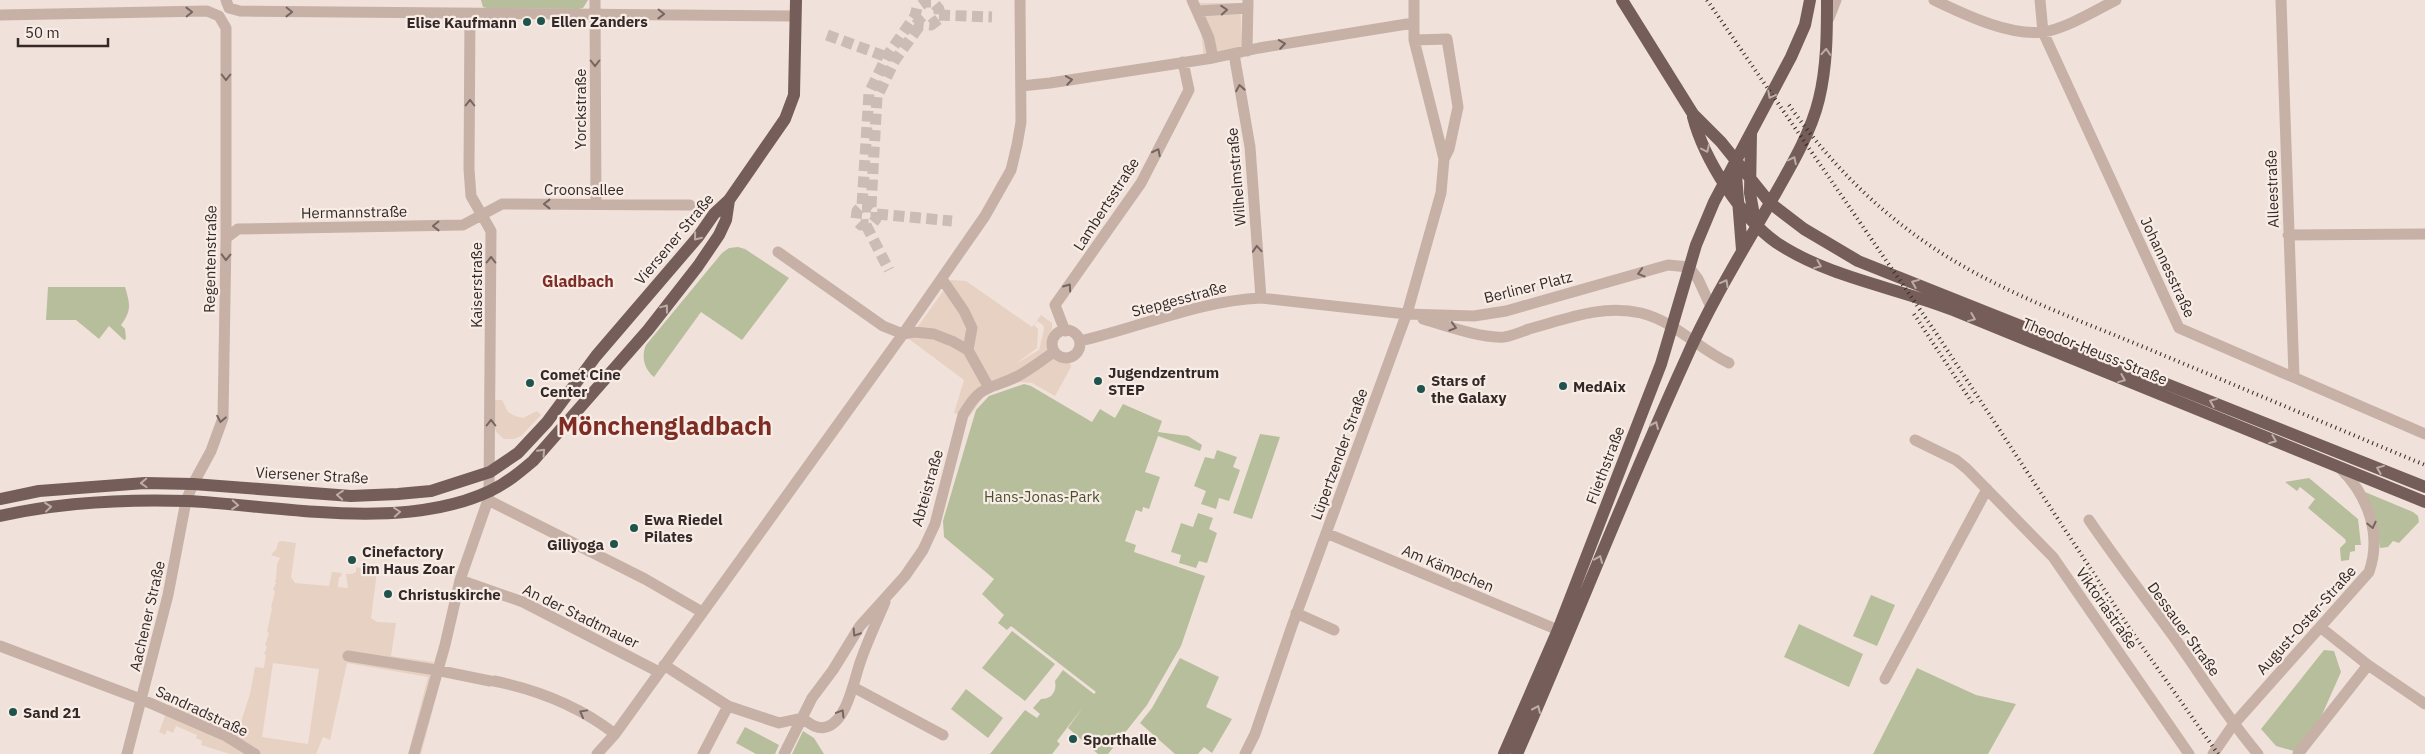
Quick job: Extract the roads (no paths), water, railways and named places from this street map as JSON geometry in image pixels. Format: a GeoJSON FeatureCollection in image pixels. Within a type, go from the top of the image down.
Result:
{"type":"FeatureCollection","features":[{"type":"Feature","properties":{"kind":"main road"},"geometry":{"type":"LineString","coordinates":[[729,200],[791,109],[794,95],[796,0]]}},
{"type":"Feature","properties":{"kind":"main road"},"geometry":{"type":"LineString","coordinates":[[1622,0],[1693,114]]}},
{"type":"Feature","properties":{"kind":"main road","name":"Fliethstraße"},"geometry":{"type":"LineString","coordinates":[[1504,754],[1558,630],[1661,364],[1689,267],[1705,224],[1724,183],[1796,47],[1805,24],[1810,0]]}},
{"type":"Feature","properties":{"kind":"main road","name":"Fliethstraße"},"geometry":{"type":"LineString","coordinates":[[1517,754],[1635,470],[1694,341],[1742,250],[1770,203],[1809,126],[1819,100],[1824,76],[1827,0]]}},
{"type":"Feature","properties":{"kind":"main road","name":"Theodor-Heuss-Straße"},"geometry":{"type":"LineString","coordinates":[[1693,114],[1721,142],[1735,162],[1770,203],[1804,229],[1858,261],[2425,487]]}},
{"type":"Feature","properties":{"kind":"main road","name":"Theodor-Heuss-Straße"},"geometry":{"type":"LineString","coordinates":[[1693,114],[1706,151],[1724,183],[1756,226],[1776,241],[1813,263],[1926,299],[2425,502]]}},
{"type":"Feature","properties":{"kind":"main road"},"geometry":{"type":"LineString","coordinates":[[1751,132],[1750,193],[1756,226]]}},
{"type":"Feature","properties":{"kind":"main road"},"geometry":{"type":"LineString","coordinates":[[1735,162],[1742,250]]}},
{"type":"Feature","properties":{"kind":"main road","name":"Viersener Straße"},"geometry":{"type":"LineString","coordinates":[[0,499],[39,491],[145,483],[193,484],[360,496],[430,491],[490,472],[518,453],[547,422],[596,356],[698,237],[714,214],[729,200]]}},
{"type":"Feature","properties":{"kind":"main road","name":"Viersener Straße"},"geometry":{"type":"LineString","coordinates":[[0,516],[32,509],[108,501],[186,501],[361,515],[441,506],[489,496],[533,461],[648,330],[712,247],[726,220],[729,200]]}},
{"type":"Feature","properties":{"kind":"street"},"geometry":{"type":"LineString","coordinates":[[226,0],[229,8],[240,11],[795,16]]}},
{"type":"Feature","properties":{"kind":"street","name":"Yorckstraße"},"geometry":{"type":"LineString","coordinates":[[595,0],[596,204]]}},
{"type":"Feature","properties":{"kind":"street"},"geometry":{"type":"LineString","coordinates":[[597,754],[615,734],[662,669],[903,334],[985,216],[1010,170],[1021,122],[1020,0]]}},
{"type":"Feature","properties":{"kind":"street"},"geometry":{"type":"LineString","coordinates":[[1192,0],[1199,11],[1209,38],[1213,58]]}},
{"type":"Feature","properties":{"kind":"street","name":"Lüpertzender Straße"},"geometry":{"type":"LineString","coordinates":[[1245,754],[1255,734],[1296,613],[1406,314],[1444,180],[1444,160],[1414,40],[1414,0]]}},
{"type":"Feature","properties":{"kind":"street"},"geometry":{"type":"LineString","coordinates":[[1827,24],[1836,0]]}},
{"type":"Feature","properties":{"kind":"street"},"geometry":{"type":"LineString","coordinates":[[1934,0],[1999,27],[2043,32],[2116,0]]}},
{"type":"Feature","properties":{"kind":"street","name":"Johannesstraße"},"geometry":{"type":"LineString","coordinates":[[2040,0],[2043,32],[2179,328],[2425,434]]}},
{"type":"Feature","properties":{"kind":"street","name":"Alleestraße"},"geometry":{"type":"LineString","coordinates":[[2282,0],[2294,377]]}},
{"type":"Feature","properties":{"kind":"street"},"geometry":{"type":"LineString","coordinates":[[1199,11],[1248,4],[1247,51]]}},
{"type":"Feature","properties":{"kind":"street","name":"Regentenstraße"},"geometry":{"type":"LineString","coordinates":[[0,15],[208,11],[219,16],[226,28],[226,238],[223,418],[212,451],[193,484]]}},
{"type":"Feature","properties":{"kind":"street","name":"Kaiserstraße"},"geometry":{"type":"LineString","coordinates":[[414,754],[436,670],[445,645],[460,580],[489,496],[491,231],[471,196],[469,168],[470,13]]}},
{"type":"Feature","properties":{"kind":"street"},"geometry":{"type":"LineString","coordinates":[[1021,86],[1213,58],[1413,24]]}},
{"type":"Feature","properties":{"kind":"street","name":"Lüpertzender Straße"},"geometry":{"type":"LineString","coordinates":[[1414,40],[1447,39],[1458,107],[1449,149],[1444,160]]}},
{"type":"Feature","properties":{"kind":"street","name":"Wilhelmstraße"},"geometry":{"type":"LineString","coordinates":[[1234,54],[1250,147],[1261,298]]}},
{"type":"Feature","properties":{"kind":"street","name":"Lambertsstraße"},"geometry":{"type":"LineString","coordinates":[[1065,330],[1056,305],[1141,183],[1189,90],[1183,62]]}},
{"type":"Feature","properties":{"kind":"street","name":"Croonsallee"},"geometry":{"type":"LineString","coordinates":[[482,215],[502,204],[690,205]]}},
{"type":"Feature","properties":{"kind":"street","name":"Hermannstraße"},"geometry":{"type":"LineString","coordinates":[[226,238],[238,229],[464,225],[482,215]]}},
{"type":"Feature","properties":{"kind":"street"},"geometry":{"type":"LineString","coordinates":[[2288,235],[2425,234]]}},
{"type":"Feature","properties":{"kind":"street"},"geometry":{"type":"LineString","coordinates":[[778,252],[880,324],[903,334],[914,332],[934,334],[968,350],[988,386],[1017,376],[1054,352]]}},
{"type":"Feature","properties":{"kind":"street","name":"Berliner Platz"},"geometry":{"type":"LineString","coordinates":[[1406,314],[1474,316],[1506,311],[1663,266],[1679,264],[1689,267]]}},
{"type":"Feature","properties":{"kind":"street"},"geometry":{"type":"LineString","coordinates":[[1689,267],[1698,279],[1711,307]]}},
{"type":"Feature","properties":{"kind":"street"},"geometry":{"type":"LineString","coordinates":[[942,279],[964,311],[972,328],[968,350]]}},
{"type":"Feature","properties":{"kind":"street","name":"Stepgesstraße"},"geometry":{"type":"LineString","coordinates":[[1080,341],[1114,333],[1182,310],[1237,299],[1261,298],[1406,314]]}},
{"type":"Feature","properties":{"kind":"street"},"geometry":{"type":"LineString","coordinates":[[1406,314],[1466,331],[1503,337],[1597,311],[1612,310],[1641,314],[1672,325],[1710,354],[1729,363]]}},
{"type":"Feature","properties":{"kind":"street"},"geometry":{"type":"LineString","coordinates":[[1065,330],[1074,333],[1080,341],[1079,350],[1072,357],[1062,358],[1052,348],[1054,338],[1065,330]]}},
{"type":"Feature","properties":{"kind":"street","name":"Abteistraße"},"geometry":{"type":"LineString","coordinates":[[784,754],[812,698],[833,670],[860,626],[904,576],[927,542],[935,524],[963,415],[970,402],[988,386]]}},
{"type":"Feature","properties":{"kind":"street","name":"Viktoriastraße"},"geometry":{"type":"LineString","coordinates":[[1914,440],[1956,460],[2053,557],[2189,754]]}},
{"type":"Feature","properties":{"kind":"street","name":"August-Oster-Straße"},"geometry":{"type":"LineString","coordinates":[[2213,754],[2233,725],[2369,572],[2374,557],[2373,531],[2369,515],[2360,492],[2341,468]]}},
{"type":"Feature","properties":{"kind":"street","name":"Aachener Straße"},"geometry":{"type":"LineString","coordinates":[[127,754],[143,700],[168,594],[186,501],[193,484]]}},
{"type":"Feature","properties":{"kind":"street"},"geometry":{"type":"LineString","coordinates":[[1885,679],[1987,489]]}},
{"type":"Feature","properties":{"kind":"street"},"geometry":{"type":"LineString","coordinates":[[489,496],[645,579],[702,612]]}},
{"type":"Feature","properties":{"kind":"street","name":"Dessauer Straße"},"geometry":{"type":"LineString","coordinates":[[2089,520],[2132,583],[2176,640],[2233,725],[2258,754]]}},
{"type":"Feature","properties":{"kind":"street","name":"Am Kämpchen"},"geometry":{"type":"LineString","coordinates":[[1326,533],[1558,630]]}},
{"type":"Feature","properties":{"kind":"street","name":"An der Stadtmauer"},"geometry":{"type":"LineString","coordinates":[[460,580],[523,602],[662,669],[728,706],[779,722],[802,718]]}},
{"type":"Feature","properties":{"kind":"street","name":"Abteistraße"},"geometry":{"type":"LineString","coordinates":[[802,718],[816,727],[825,728],[840,716],[853,687],[860,660],[887,596]]}},
{"type":"Feature","properties":{"kind":"street"},"geometry":{"type":"LineString","coordinates":[[1296,613],[1334,630]]}},
{"type":"Feature","properties":{"kind":"street"},"geometry":{"type":"LineString","coordinates":[[2320,627],[2368,665],[2425,704]]}},
{"type":"Feature","properties":{"kind":"street","name":"Sandradstraße"},"geometry":{"type":"LineString","coordinates":[[0,646],[143,700],[226,736],[252,752]]}},
{"type":"Feature","properties":{"kind":"street"},"geometry":{"type":"LineString","coordinates":[[348,656],[436,670],[522,687],[548,696],[580,711],[615,734]]}},
{"type":"Feature","properties":{"kind":"street"},"geometry":{"type":"LineString","coordinates":[[2298,754],[2368,665]]}},
{"type":"Feature","properties":{"kind":"street"},"geometry":{"type":"LineString","coordinates":[[853,687],[943,735]]}},
{"type":"Feature","properties":{"kind":"street"},"geometry":{"type":"LineString","coordinates":[[702,754],[728,706]]}},
{"type":"Feature","properties":{"kind":"tunnel"},"geometry":{"type":"LineString","coordinates":[[862,207],[871,207],[876,211],[876,219],[872,224],[861,225],[856,220],[857,211],[862,206],[869,93],[887,56],[915,16],[917,8],[925,2],[933,2],[939,9],[939,19],[931,25],[922,24],[915,16]]}},
{"type":"Feature","properties":{"kind":"tunnel"},"geometry":{"type":"LineString","coordinates":[[939,15],[992,17]]}},
{"type":"Feature","properties":{"kind":"tunnel"},"geometry":{"type":"LineString","coordinates":[[871,207],[877,97],[895,60],[921,24]]}},
{"type":"Feature","properties":{"kind":"tunnel"},"geometry":{"type":"LineString","coordinates":[[827,35],[887,57]]}},
{"type":"Feature","properties":{"kind":"tunnel"},"geometry":{"type":"LineString","coordinates":[[877,214],[952,221]]}},
{"type":"Feature","properties":{"kind":"tunnel"},"geometry":{"type":"LineString","coordinates":[[866,225],[889,270]]}},
{"type":"Feature","properties":{"kind":"railway"},"geometry":{"type":"LineString","coordinates":[[1707,0],[1936,333],[2134,635],[2218,754]]}},
{"type":"Feature","properties":{"kind":"railway"},"geometry":{"type":"LineString","coordinates":[[1789,105],[1826,152],[1866,195],[1911,232],[1961,265],[2009,290],[2058,312],[2425,465]]}},
{"type":"Feature","properties":{"kind":"railway"},"geometry":{"type":"LineString","coordinates":[[1914,314],[1973,404]]}},
{"type":"Feature","properties":{"kind":"place","name":"Ellen Zanders"},"geometry":{"type":"Point","coordinates":[541,21]}},
{"type":"Feature","properties":{"kind":"place","name":"Elise Kaufmann"},"geometry":{"type":"Point","coordinates":[527,22]}},
{"type":"Feature","properties":{"kind":"place","name":"Jugendzentrum STEP"},"geometry":{"type":"Point","coordinates":[1098,381]}},
{"type":"Feature","properties":{"kind":"place","name":"Comet Cine Center"},"geometry":{"type":"Point","coordinates":[530,383]}},
{"type":"Feature","properties":{"kind":"place","name":"MedAix"},"geometry":{"type":"Point","coordinates":[1563,386]}},
{"type":"Feature","properties":{"kind":"place","name":"Stars of the Galaxy"},"geometry":{"type":"Point","coordinates":[1421,389]}},
{"type":"Feature","properties":{"kind":"place","name":"Ewa Riedel Pilates"},"geometry":{"type":"Point","coordinates":[634,528]}},
{"type":"Feature","properties":{"kind":"place","name":"Giliyoga"},"geometry":{"type":"Point","coordinates":[614,544]}},
{"type":"Feature","properties":{"kind":"place","name":"Cinefactory im Haus Zoar"},"geometry":{"type":"Point","coordinates":[352,560]}},
{"type":"Feature","properties":{"kind":"place","name":"Christuskirche"},"geometry":{"type":"Point","coordinates":[388,594]}},
{"type":"Feature","properties":{"kind":"place","name":"Sand 21"},"geometry":{"type":"Point","coordinates":[13,712]}},
{"type":"Feature","properties":{"kind":"place","name":"Sporthalle"},"geometry":{"type":"Point","coordinates":[1073,739]}},
{"type":"Feature","properties":{"kind":"district","name":"Gladbach"},"geometry":{"type":"Point","coordinates":[578,281]}},
{"type":"Feature","properties":{"kind":"district","name":"Mönchengladbach"},"geometry":{"type":"Point","coordinates":[665,425]}},
{"type":"Feature","properties":{"kind":"park label","name":"Hans-Jonas-Park"},"geometry":{"type":"Point","coordinates":[1042,496]}}]}
